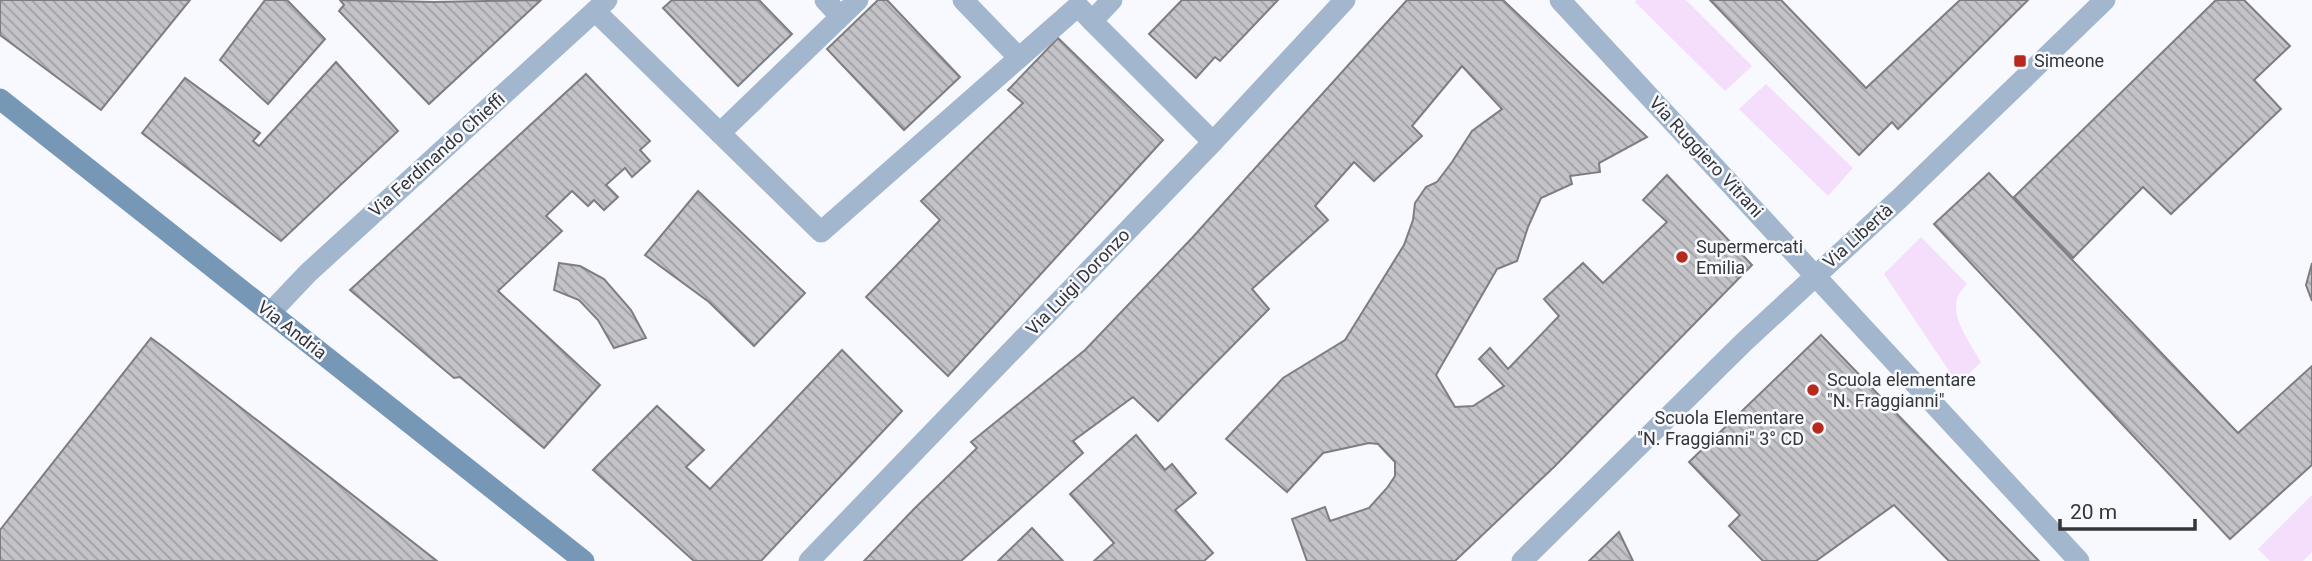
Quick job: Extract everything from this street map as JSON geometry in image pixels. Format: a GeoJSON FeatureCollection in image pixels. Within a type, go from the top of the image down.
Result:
{"type":"FeatureCollection","features":[{"type":"Feature","properties":{"kind":"main road","name":"Via Andria"},"geometry":{"type":"LineString","coordinates":[[0,99],[584,561]]}},
{"type":"Feature","properties":{"kind":"street"},"geometry":{"type":"LineString","coordinates":[[825,0],[840,16]]}},
{"type":"Feature","properties":{"kind":"street"},"geometry":{"type":"LineString","coordinates":[[720,133],[858,0]]}},
{"type":"Feature","properties":{"kind":"street"},"geometry":{"type":"LineString","coordinates":[[962,0],[1019,58]]}},
{"type":"Feature","properties":{"kind":"street"},"geometry":{"type":"LineString","coordinates":[[1092,21],[1112,0]]}},
{"type":"Feature","properties":{"kind":"street","name":"Via Luigi Doronzo"},"geometry":{"type":"LineString","coordinates":[[809,561],[1213,142],[1345,0]]}},
{"type":"Feature","properties":{"kind":"street","name":"Via Ruggiero Vitrani"},"geometry":{"type":"LineString","coordinates":[[1560,0],[2079,561]]}},
{"type":"Feature","properties":{"kind":"street","name":"Via Libertà"},"geometry":{"type":"LineString","coordinates":[[1522,561],[1744,342],[1899,199],[2105,0]]}},
{"type":"Feature","properties":{"kind":"street"},"geometry":{"type":"LineString","coordinates":[[601,6],[720,133],[821,232],[1079,6],[1213,142]]}},
{"type":"Feature","properties":{"kind":"street","name":"Via Ferdinando Chieffi"},"geometry":{"type":"LineString","coordinates":[[270,313],[308,273],[601,6]]}},
{"type":"Feature","properties":{"kind":"shaded area"},"geometry":{"type":"Polygon","coordinates":[[[1686,0],[1752,66],[1725,91],[1635,2],[1686,0]]]}},
{"type":"Feature","properties":{"kind":"shaded area"},"geometry":{"type":"Polygon","coordinates":[[[1766,84],[1853,168],[1828,196],[1739,109],[1766,84]]]}},
{"type":"Feature","properties":{"kind":"shaded area"},"geometry":{"type":"Polygon","coordinates":[[[1921,237],[1967,284],[1957,298],[1956,312],[1964,334],[1981,362],[1958,384],[1884,274],[1921,237]]]}},
{"type":"Feature","properties":{"kind":"shaded area"},"geometry":{"type":"Polygon","coordinates":[[[2312,495],[2312,552],[2303,561],[2270,561],[2258,549],[2312,495]]]}},
{"type":"Feature","properties":{"kind":"building"},"geometry":{"type":"Polygon","coordinates":[[[0,0],[190,0],[101,110],[0,35],[0,0]]]}},
{"type":"Feature","properties":{"kind":"building"},"geometry":{"type":"Polygon","coordinates":[[[265,0],[287,0],[325,39],[268,104],[220,60],[265,0]]]}},
{"type":"Feature","properties":{"kind":"building"},"geometry":{"type":"Polygon","coordinates":[[[340,0],[541,0],[429,104],[339,11],[344,5],[340,0]]]}},
{"type":"Feature","properties":{"kind":"building"},"geometry":{"type":"Polygon","coordinates":[[[672,0],[759,0],[792,34],[738,86],[663,8],[672,0]]]}},
{"type":"Feature","properties":{"kind":"building"},"geometry":{"type":"Polygon","coordinates":[[[878,0],[887,0],[960,77],[904,130],[827,49],[878,0]]]}},
{"type":"Feature","properties":{"kind":"building"},"geometry":{"type":"Polygon","coordinates":[[[1182,0],[1278,0],[1220,61],[1215,57],[1196,78],[1149,34],[1182,0]]]}},
{"type":"Feature","properties":{"kind":"building"},"geometry":{"type":"Polygon","coordinates":[[[1407,0],[1503,0],[1647,137],[1599,163],[1600,172],[1570,176],[1572,184],[1541,198],[1517,261],[1497,269],[1436,375],[1455,407],[1473,406],[1504,386],[1479,359],[1490,348],[1508,369],[1559,316],[1544,299],[1583,263],[1603,283],[1667,222],[1643,200],[1667,175],[1752,265],[1554,467],[1455,561],[1307,561],[1292,519],[1325,507],[1330,521],[1369,508],[1395,476],[1395,462],[1378,444],[1369,443],[1323,453],[1287,492],[1226,439],[1283,378],[1345,340],[1404,245],[1413,220],[1415,203],[1426,187],[1437,182],[1472,131],[1502,109],[1462,66],[1412,126],[1422,136],[1374,181],[1354,162],[1315,206],[1328,220],[1252,289],[1269,309],[1158,421],[1133,397],[1073,441],[1083,453],[961,561],[864,561],[977,448],[971,442],[1085,350],[1192,238],[1407,0]]]}},
{"type":"Feature","properties":{"kind":"building"},"geometry":{"type":"Polygon","coordinates":[[[1710,0],[1781,0],[1866,88],[1960,0],[2028,0],[1898,129],[1892,122],[1859,155],[1710,0]]]}},
{"type":"Feature","properties":{"kind":"building"},"geometry":{"type":"Polygon","coordinates":[[[2216,0],[2244,0],[2290,46],[2254,80],[2281,109],[2171,214],[2143,187],[2073,258],[2014,197],[2216,0]]]}},
{"type":"Feature","properties":{"kind":"building"},"geometry":{"type":"Polygon","coordinates":[[[1058,38],[1163,140],[948,376],[866,297],[940,220],[921,201],[1023,103],[1008,90],[1058,38]]]}},
{"type":"Feature","properties":{"kind":"building"},"geometry":{"type":"Polygon","coordinates":[[[336,62],[398,131],[281,241],[142,133],[185,78],[260,133],[253,141],[259,146],[336,62]]]}},
{"type":"Feature","properties":{"kind":"building"},"geometry":{"type":"Polygon","coordinates":[[[586,74],[650,141],[640,150],[650,161],[632,177],[625,168],[606,185],[618,197],[604,210],[594,200],[588,206],[572,191],[546,216],[562,231],[498,291],[600,385],[544,448],[460,377],[454,378],[350,290],[586,74]]]}},
{"type":"Feature","properties":{"kind":"building"},"geometry":{"type":"Polygon","coordinates":[[[1989,173],[2238,433],[2312,366],[2312,465],[2230,539],[1934,224],[1989,173]]]}},
{"type":"Feature","properties":{"kind":"building"},"geometry":{"type":"Polygon","coordinates":[[[698,191],[805,293],[754,346],[709,302],[645,255],[698,191]]]}},
{"type":"Feature","properties":{"kind":"building"},"geometry":{"type":"Polygon","coordinates":[[[559,263],[580,266],[604,279],[631,310],[646,338],[614,348],[598,320],[579,300],[554,290],[559,263]]]}},
{"type":"Feature","properties":{"kind":"building"},"geometry":{"type":"Polygon","coordinates":[[[2312,263],[2312,301],[2306,285],[2312,263]]]}},
{"type":"Feature","properties":{"kind":"building","name":"Scuola elementare \"N. Fraggianni\""},"geometry":{"type":"Polygon","coordinates":[[[1821,335],[2039,561],[1949,561],[1894,505],[1816,561],[1763,561],[1729,526],[1740,515],[1689,462],[1821,335]]]}},
{"type":"Feature","properties":{"kind":"building"},"geometry":{"type":"Polygon","coordinates":[[[151,338],[437,561],[0,561],[0,530],[151,338]]]}},
{"type":"Feature","properties":{"kind":"building"},"geometry":{"type":"Polygon","coordinates":[[[842,350],[902,411],[761,561],[694,561],[593,470],[657,406],[704,450],[686,467],[710,489],[842,350]]]}},
{"type":"Feature","properties":{"kind":"building"},"geometry":{"type":"Polygon","coordinates":[[[1136,435],[1165,470],[1172,464],[1196,493],[1175,510],[1213,553],[1204,561],[1094,561],[1114,543],[1070,494],[1136,435]]]}},
{"type":"Feature","properties":{"kind":"building"},"geometry":{"type":"Polygon","coordinates":[[[1032,528],[1063,561],[998,561],[1032,528]]]}},
{"type":"Feature","properties":{"kind":"building"},"geometry":{"type":"Polygon","coordinates":[[[1619,532],[1633,561],[1589,561],[1619,532]]]}},
{"type":"Feature","properties":{"kind":"place","name":"Simeone"},"geometry":{"type":"Point","coordinates":[2020,61]}},
{"type":"Feature","properties":{"kind":"place","name":"Supermercati Emilia"},"geometry":{"type":"Point","coordinates":[1682,257]}},
{"type":"Feature","properties":{"kind":"place","name":"Scuola elementare \"N. Fraggianni\""},"geometry":{"type":"Point","coordinates":[1813,390]}},
{"type":"Feature","properties":{"kind":"place","name":"Scuola Elementare \"N. Fraggianni\" 3° CD"},"geometry":{"type":"Point","coordinates":[1818,428]}}]}
